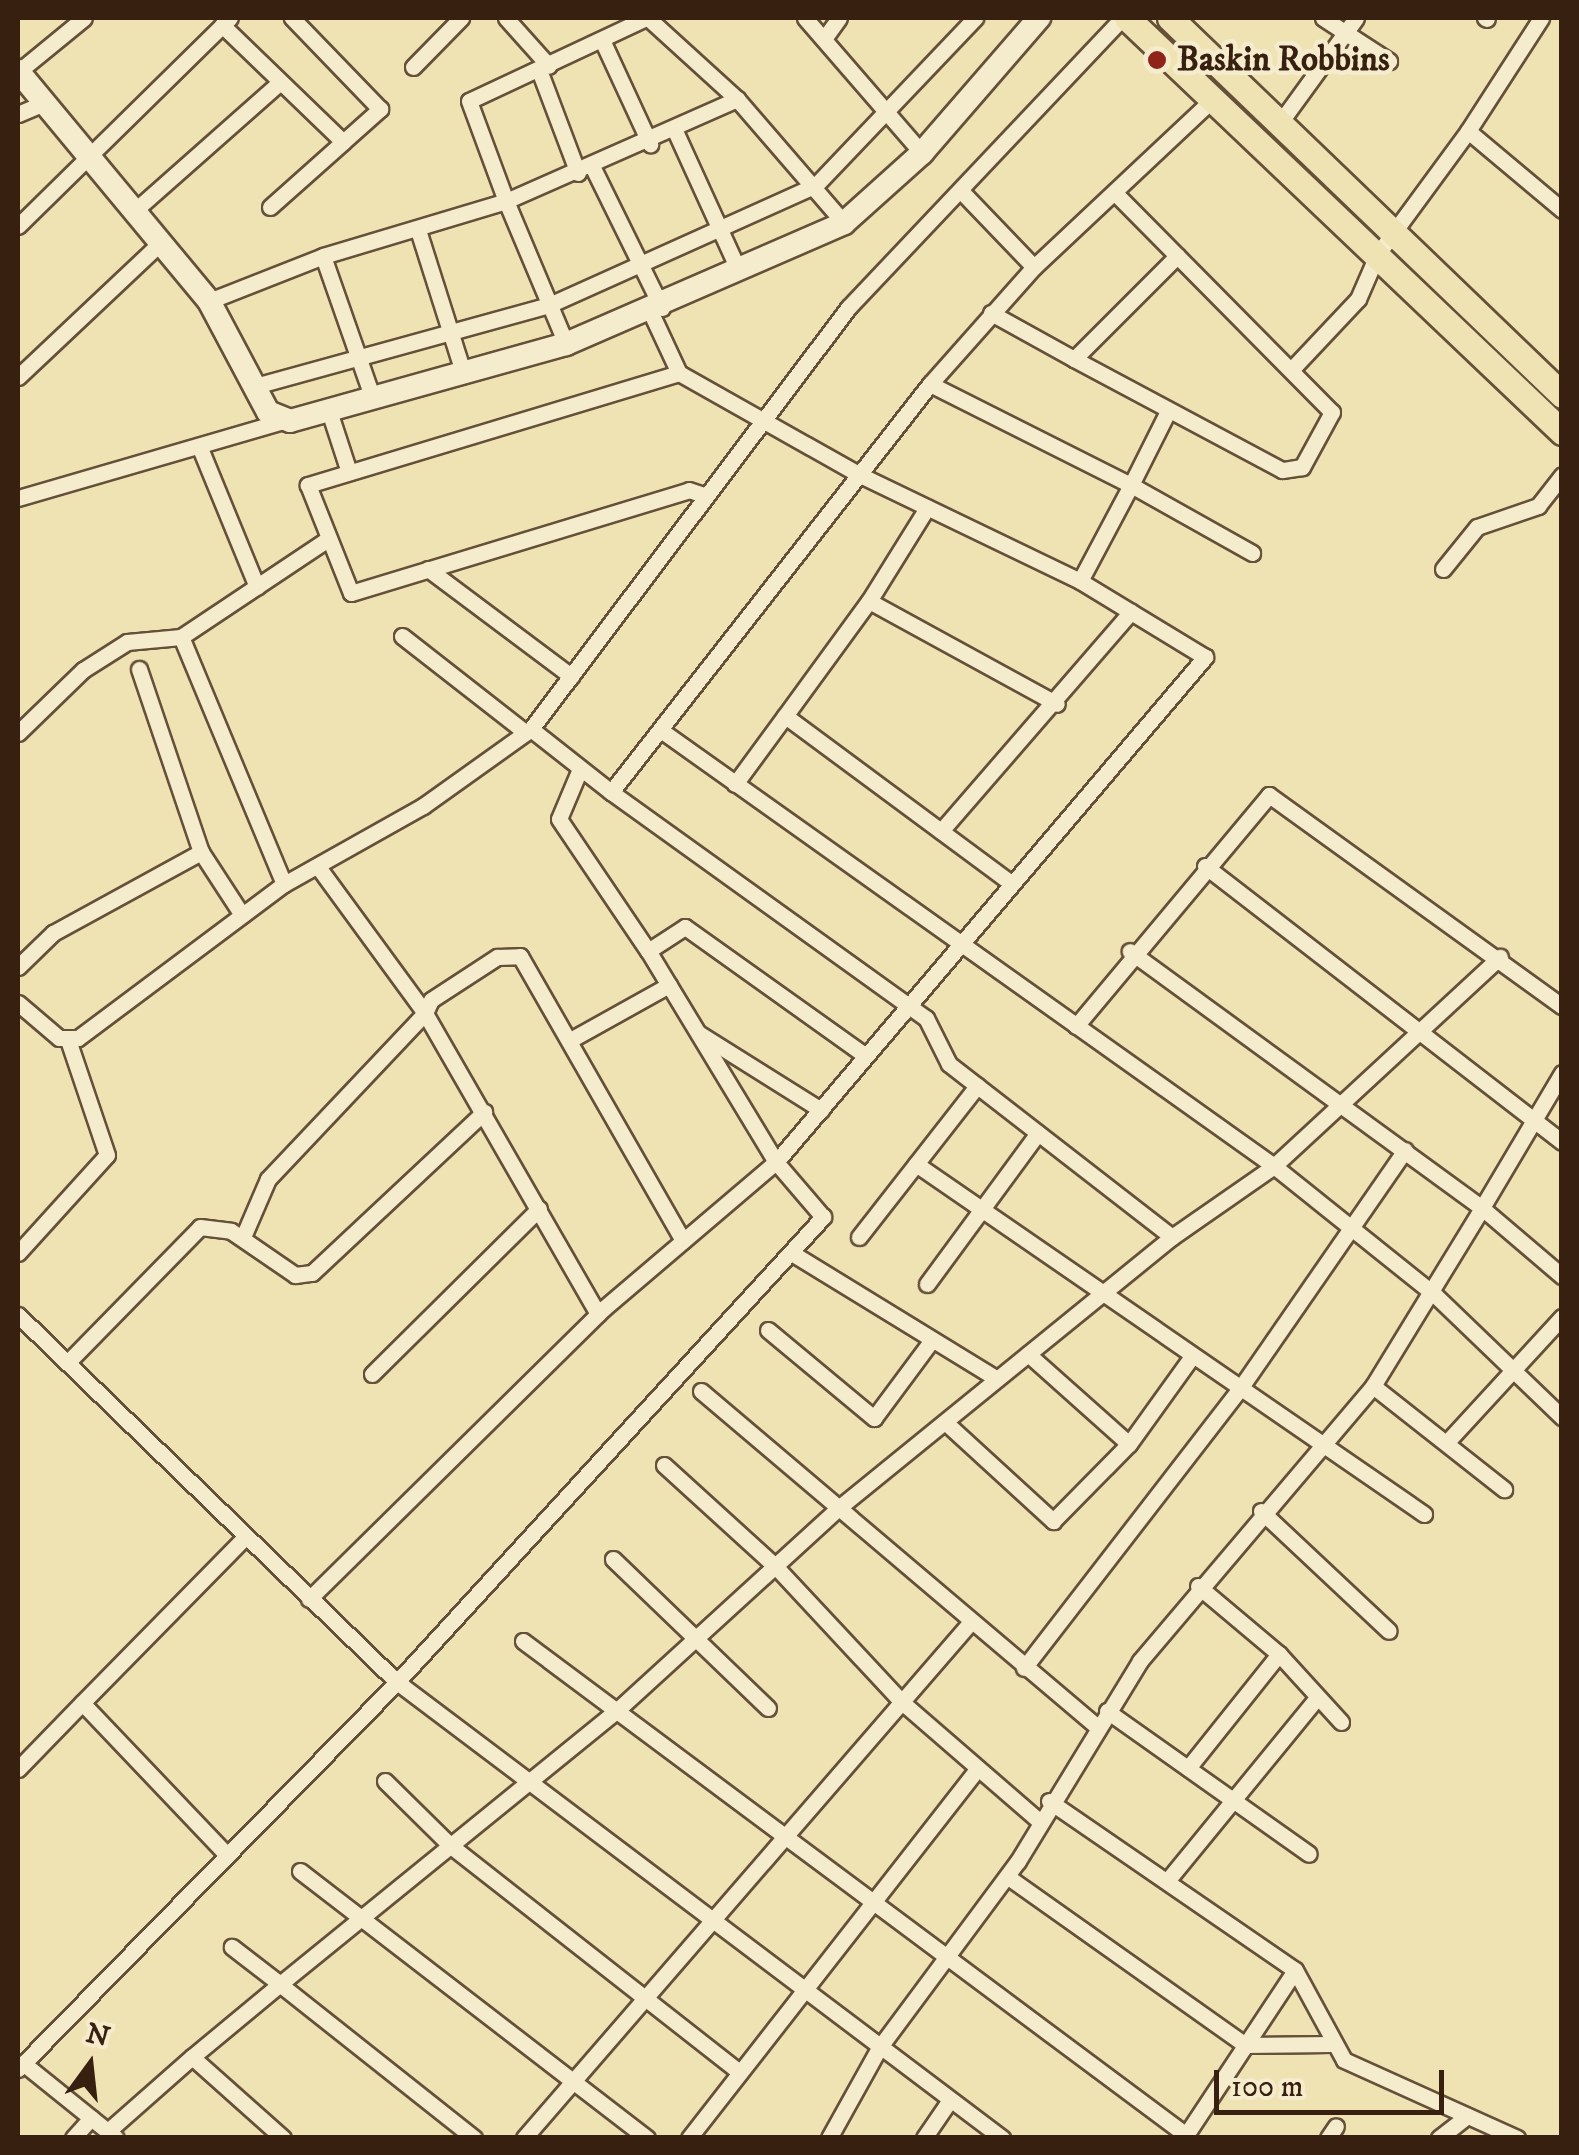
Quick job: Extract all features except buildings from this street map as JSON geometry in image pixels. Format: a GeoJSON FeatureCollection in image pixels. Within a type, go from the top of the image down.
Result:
{"type":"FeatureCollection","features":[{"type":"Feature","properties":{"kind":"main road"},"geometry":{"type":"LineString","coordinates":[[1124,18],[1386,246],[1559,388]]}},
{"type":"Feature","properties":{"kind":"main road"},"geometry":{"type":"LineString","coordinates":[[1170,18],[1280,124],[1386,246],[1562,432]]}},
{"type":"Feature","properties":{"kind":"street"},"geometry":{"type":"LineString","coordinates":[[84,18],[18,71],[82,158],[209,301],[255,386],[280,422]]}},
{"type":"Feature","properties":{"kind":"street"},"geometry":{"type":"LineString","coordinates":[[270,207],[380,109],[292,18]]}},
{"type":"Feature","properties":{"kind":"street"},"geometry":{"type":"LineString","coordinates":[[413,67],[461,18]]}},
{"type":"Feature","properties":{"kind":"street"},"geometry":{"type":"LineString","coordinates":[[506,18],[544,68],[586,171],[638,270],[679,373]]}},
{"type":"Feature","properties":{"kind":"street"},"geometry":{"type":"LineString","coordinates":[[566,344],[466,109],[647,18],[737,100],[816,185],[844,223]]}},
{"type":"Feature","properties":{"kind":"street"},"geometry":{"type":"LineString","coordinates":[[805,18],[826,36],[922,153]]}},
{"type":"Feature","properties":{"kind":"street"},"geometry":{"type":"LineString","coordinates":[[826,36],[840,18]]}},
{"type":"Feature","properties":{"kind":"street"},"geometry":{"type":"LineString","coordinates":[[255,386],[549,305],[638,270],[816,185],[890,113],[971,23],[953,18]]}},
{"type":"Feature","properties":{"kind":"street"},"geometry":{"type":"LineString","coordinates":[[18,498],[280,422],[330,414],[566,344],[656,311],[738,269],[844,223],[922,153],[1039,18]]}},
{"type":"Feature","properties":{"kind":"street"},"geometry":{"type":"LineString","coordinates":[[68,1040],[284,884],[318,867],[529,731],[706,496],[762,414],[961,190],[1124,18]]}},
{"type":"Feature","properties":{"kind":"street"},"geometry":{"type":"LineString","coordinates":[[1323,18],[1389,61]]}},
{"type":"Feature","properties":{"kind":"street"},"geometry":{"type":"LineString","coordinates":[[1280,124],[1356,18]]}},
{"type":"Feature","properties":{"kind":"street"},"geometry":{"type":"LineString","coordinates":[[1291,370],[1358,299],[1386,246],[1468,131],[1541,18]]}},
{"type":"Feature","properties":{"kind":"street"},"geometry":{"type":"LineString","coordinates":[[18,226],[82,158],[226,21],[280,82],[342,142]]}},
{"type":"Feature","properties":{"kind":"street"},"geometry":{"type":"LineString","coordinates":[[602,40],[650,144]]}},
{"type":"Feature","properties":{"kind":"street"},"geometry":{"type":"LineString","coordinates":[[132,213],[280,82]]}},
{"type":"Feature","properties":{"kind":"street"},"geometry":{"type":"LineString","coordinates":[[611,792],[858,474],[991,313],[1034,267],[1214,99]]}},
{"type":"Feature","properties":{"kind":"street"},"geometry":{"type":"LineString","coordinates":[[209,301],[323,256],[418,230],[586,171],[676,133],[737,100]]}},
{"type":"Feature","properties":{"kind":"street"},"geometry":{"type":"LineString","coordinates":[[18,114],[41,104]]}},
{"type":"Feature","properties":{"kind":"street"},"geometry":{"type":"LineString","coordinates":[[1468,131],[1560,203]]}},
{"type":"Feature","properties":{"kind":"street"},"geometry":{"type":"LineString","coordinates":[[676,133],[738,269]]}},
{"type":"Feature","properties":{"kind":"street"},"geometry":{"type":"LineString","coordinates":[[961,190],[1034,267]]}},
{"type":"Feature","properties":{"kind":"street"},"geometry":{"type":"LineString","coordinates":[[991,313],[1168,411],[1294,471],[1334,415],[1116,194]]}},
{"type":"Feature","properties":{"kind":"street"},"geometry":{"type":"LineString","coordinates":[[418,230],[464,375]]}},
{"type":"Feature","properties":{"kind":"street"},"geometry":{"type":"LineString","coordinates":[[18,377],[160,243]]}},
{"type":"Feature","properties":{"kind":"street"},"geometry":{"type":"LineString","coordinates":[[323,256],[372,400]]}},
{"type":"Feature","properties":{"kind":"street"},"geometry":{"type":"LineString","coordinates":[[1074,358],[1177,256]]}},
{"type":"Feature","properties":{"kind":"street"},"geometry":{"type":"LineString","coordinates":[[309,1599],[598,1314],[776,1162],[1205,657],[1080,580],[858,474],[762,414],[679,373],[308,485],[350,593],[689,490],[706,496]]}},
{"type":"Feature","properties":{"kind":"street"},"geometry":{"type":"LineString","coordinates":[[930,384],[1252,553]]}},
{"type":"Feature","properties":{"kind":"street"},"geometry":{"type":"LineString","coordinates":[[1080,580],[1168,411]]}},
{"type":"Feature","properties":{"kind":"street"},"geometry":{"type":"LineString","coordinates":[[330,414],[349,472]]}},
{"type":"Feature","properties":{"kind":"street"},"geometry":{"type":"LineString","coordinates":[[200,448],[257,587]]}},
{"type":"Feature","properties":{"kind":"street"},"geometry":{"type":"LineString","coordinates":[[1443,569],[1478,527],[1538,506],[1562,475]]}},
{"type":"Feature","properties":{"kind":"street"},"geometry":{"type":"LineString","coordinates":[[735,784],[870,601],[927,508]]}},
{"type":"Feature","properties":{"kind":"street"},"geometry":{"type":"LineString","coordinates":[[18,733],[127,642],[180,637],[328,538]]}},
{"type":"Feature","properties":{"kind":"street"},"geometry":{"type":"LineString","coordinates":[[428,570],[571,676]]}},
{"type":"Feature","properties":{"kind":"street"},"geometry":{"type":"LineString","coordinates":[[870,601],[1056,704]]}},
{"type":"Feature","properties":{"kind":"street"},"geometry":{"type":"LineString","coordinates":[[941,831],[1056,704],[1132,612]]}},
{"type":"Feature","properties":{"kind":"street"},"geometry":{"type":"LineString","coordinates":[[402,636],[907,1006],[932,1026],[940,1054],[1172,1237]]}},
{"type":"Feature","properties":{"kind":"street"},"geometry":{"type":"LineString","coordinates":[[180,637],[284,884]]}},
{"type":"Feature","properties":{"kind":"street"},"geometry":{"type":"LineString","coordinates":[[139,669],[201,852],[242,915]]}},
{"type":"Feature","properties":{"kind":"street"},"geometry":{"type":"LineString","coordinates":[[785,716],[1012,882]]}},
{"type":"Feature","properties":{"kind":"street"},"geometry":{"type":"LineString","coordinates":[[662,730],[957,946],[1274,1166],[1348,1230],[1434,1294],[1514,1366],[1562,1417]]}},
{"type":"Feature","properties":{"kind":"street"},"geometry":{"type":"LineString","coordinates":[[580,768],[559,818],[648,951],[776,1162],[824,1217],[795,1255],[397,1682],[20,2066],[112,2134],[192,2057],[698,1642],[836,1510],[1172,1237],[1274,1166],[1338,1101],[1424,1034],[1500,958]]}},
{"type":"Feature","properties":{"kind":"street"},"geometry":{"type":"LineString","coordinates":[[1076,1026],[1130,951],[1264,797],[1277,797],[1562,1006]]}},
{"type":"Feature","properties":{"kind":"street"},"geometry":{"type":"LineString","coordinates":[[18,967],[53,932],[201,852]]}},
{"type":"Feature","properties":{"kind":"street"},"geometry":{"type":"LineString","coordinates":[[1205,866],[1562,1142]]}},
{"type":"Feature","properties":{"kind":"street"},"geometry":{"type":"LineString","coordinates":[[318,867],[425,1013],[598,1314]]}},
{"type":"Feature","properties":{"kind":"street"},"geometry":{"type":"LineString","coordinates":[[648,951],[685,926],[866,1056]]}},
{"type":"Feature","properties":{"kind":"street"},"geometry":{"type":"LineString","coordinates":[[1130,951],[1482,1208],[1561,1277]]}},
{"type":"Feature","properties":{"kind":"street"},"geometry":{"type":"LineString","coordinates":[[243,1237],[268,1179],[425,1013],[431,1000],[510,954],[572,1040],[683,1241]]}},
{"type":"Feature","properties":{"kind":"street"},"geometry":{"type":"LineString","coordinates":[[572,1040],[669,985]]}},
{"type":"Feature","properties":{"kind":"street"},"geometry":{"type":"LineString","coordinates":[[18,1003],[68,1040],[107,1155],[18,1253]]}},
{"type":"Feature","properties":{"kind":"street"},"geometry":{"type":"LineString","coordinates":[[697,1032],[821,1110]]}},
{"type":"Feature","properties":{"kind":"street"},"geometry":{"type":"LineString","coordinates":[[829,2138],[879,2048],[1008,1877],[1095,1725],[1198,1586],[1318,1442],[1373,1386],[1434,1294],[1562,1073]]}},
{"type":"Feature","properties":{"kind":"street"},"geometry":{"type":"LineString","coordinates":[[860,1236],[978,1086]]}},
{"type":"Feature","properties":{"kind":"street"},"geometry":{"type":"LineString","coordinates":[[67,1363],[191,1231],[243,1237],[295,1275],[312,1273],[484,1112]]}},
{"type":"Feature","properties":{"kind":"street"},"geometry":{"type":"LineString","coordinates":[[927,1284],[1038,1134]]}},
{"type":"Feature","properties":{"kind":"street"},"geometry":{"type":"LineString","coordinates":[[1024,1668],[1241,1387],[1405,1150]]}},
{"type":"Feature","properties":{"kind":"street"},"geometry":{"type":"LineString","coordinates":[[916,1164],[1099,1296],[1190,1358],[1241,1387],[1424,1514]]}},
{"type":"Feature","properties":{"kind":"street"},"geometry":{"type":"LineString","coordinates":[[372,1374],[538,1209]]}},
{"type":"Feature","properties":{"kind":"street"},"geometry":{"type":"LineString","coordinates":[[795,1255],[996,1378]]}},
{"type":"Feature","properties":{"kind":"street"},"geometry":{"type":"LineString","coordinates":[[18,1315],[397,1682],[713,1925],[1002,2138]]}},
{"type":"Feature","properties":{"kind":"street"},"geometry":{"type":"LineString","coordinates":[[1447,1442],[1562,1316]]}},
{"type":"Feature","properties":{"kind":"street"},"geometry":{"type":"LineString","coordinates":[[768,1330],[874,1418],[932,1340]]}},
{"type":"Feature","properties":{"kind":"street"},"geometry":{"type":"LineString","coordinates":[[1028,1354],[1128,1444]]}},
{"type":"Feature","properties":{"kind":"street"},"geometry":{"type":"LineString","coordinates":[[945,1422],[1053,1521],[1128,1444],[1190,1358]]}},
{"type":"Feature","properties":{"kind":"street"},"geometry":{"type":"LineString","coordinates":[[1373,1386],[1504,1490]]}},
{"type":"Feature","properties":{"kind":"street"},"geometry":{"type":"LineString","coordinates":[[701,1390],[836,1510],[1095,1725]]}},
{"type":"Feature","properties":{"kind":"street"},"geometry":{"type":"LineString","coordinates":[[664,1465],[776,1566],[904,1702],[1038,1820]]}},
{"type":"Feature","properties":{"kind":"street"},"geometry":{"type":"LineString","coordinates":[[1261,1511],[1389,1631]]}},
{"type":"Feature","properties":{"kind":"street"},"geometry":{"type":"LineString","coordinates":[[18,1769],[244,1538]]}},
{"type":"Feature","properties":{"kind":"street"},"geometry":{"type":"LineString","coordinates":[[614,1559],[768,1708]]}},
{"type":"Feature","properties":{"kind":"street"},"geometry":{"type":"LineString","coordinates":[[1198,1586],[1280,1654],[1315,1700],[1341,1722]]}},
{"type":"Feature","properties":{"kind":"street"},"geometry":{"type":"LineString","coordinates":[[524,2138],[713,1925],[970,1623]]}},
{"type":"Feature","properties":{"kind":"street"},"geometry":{"type":"LineString","coordinates":[[523,1641],[871,1910],[1185,2136],[1295,1970]]}},
{"type":"Feature","properties":{"kind":"street"},"geometry":{"type":"LineString","coordinates":[[1188,1768],[1280,1654]]}},
{"type":"Feature","properties":{"kind":"street"},"geometry":{"type":"LineString","coordinates":[[1167,1881],[1315,1700]]}},
{"type":"Feature","properties":{"kind":"street"},"geometry":{"type":"LineString","coordinates":[[82,1703],[227,1854]]}},
{"type":"Feature","properties":{"kind":"street"},"geometry":{"type":"LineString","coordinates":[[1107,1711],[1310,1854]]}},
{"type":"Feature","properties":{"kind":"street"},"geometry":{"type":"LineString","coordinates":[[688,2138],[800,1990],[871,1910],[978,1768]]}},
{"type":"Feature","properties":{"kind":"street"},"geometry":{"type":"LineString","coordinates":[[386,1781],[451,1846],[643,2002],[740,2073]]}},
{"type":"Feature","properties":{"kind":"street"},"geometry":{"type":"LineString","coordinates":[[1049,1801],[1295,1970],[1344,2060],[1516,2138]]}},
{"type":"Feature","properties":{"kind":"street"},"geometry":{"type":"LineString","coordinates":[[300,1871],[364,1914],[647,2138]]}},
{"type":"Feature","properties":{"kind":"street"},"geometry":{"type":"LineString","coordinates":[[1008,1877],[1245,2044],[1332,2044]]}},
{"type":"Feature","properties":{"kind":"street"},"geometry":{"type":"LineString","coordinates":[[232,1946],[474,2138]]}},
{"type":"Feature","properties":{"kind":"street"},"geometry":{"type":"LineString","coordinates":[[192,2057],[283,2138]]}},
{"type":"Feature","properties":{"kind":"street"},"geometry":{"type":"LineString","coordinates":[[924,2138],[950,2100]]}},
{"type":"Feature","properties":{"kind":"street"},"geometry":{"type":"LineString","coordinates":[[1439,2138],[1467,2116]]}},
{"type":"Feature","properties":{"kind":"street"},"geometry":{"type":"LineString","coordinates":[[73,2138],[90,2118]]}},
{"type":"Feature","properties":{"kind":"place","name":"Baskin Robbins"},"geometry":{"type":"Point","coordinates":[1157,60]}}]}
